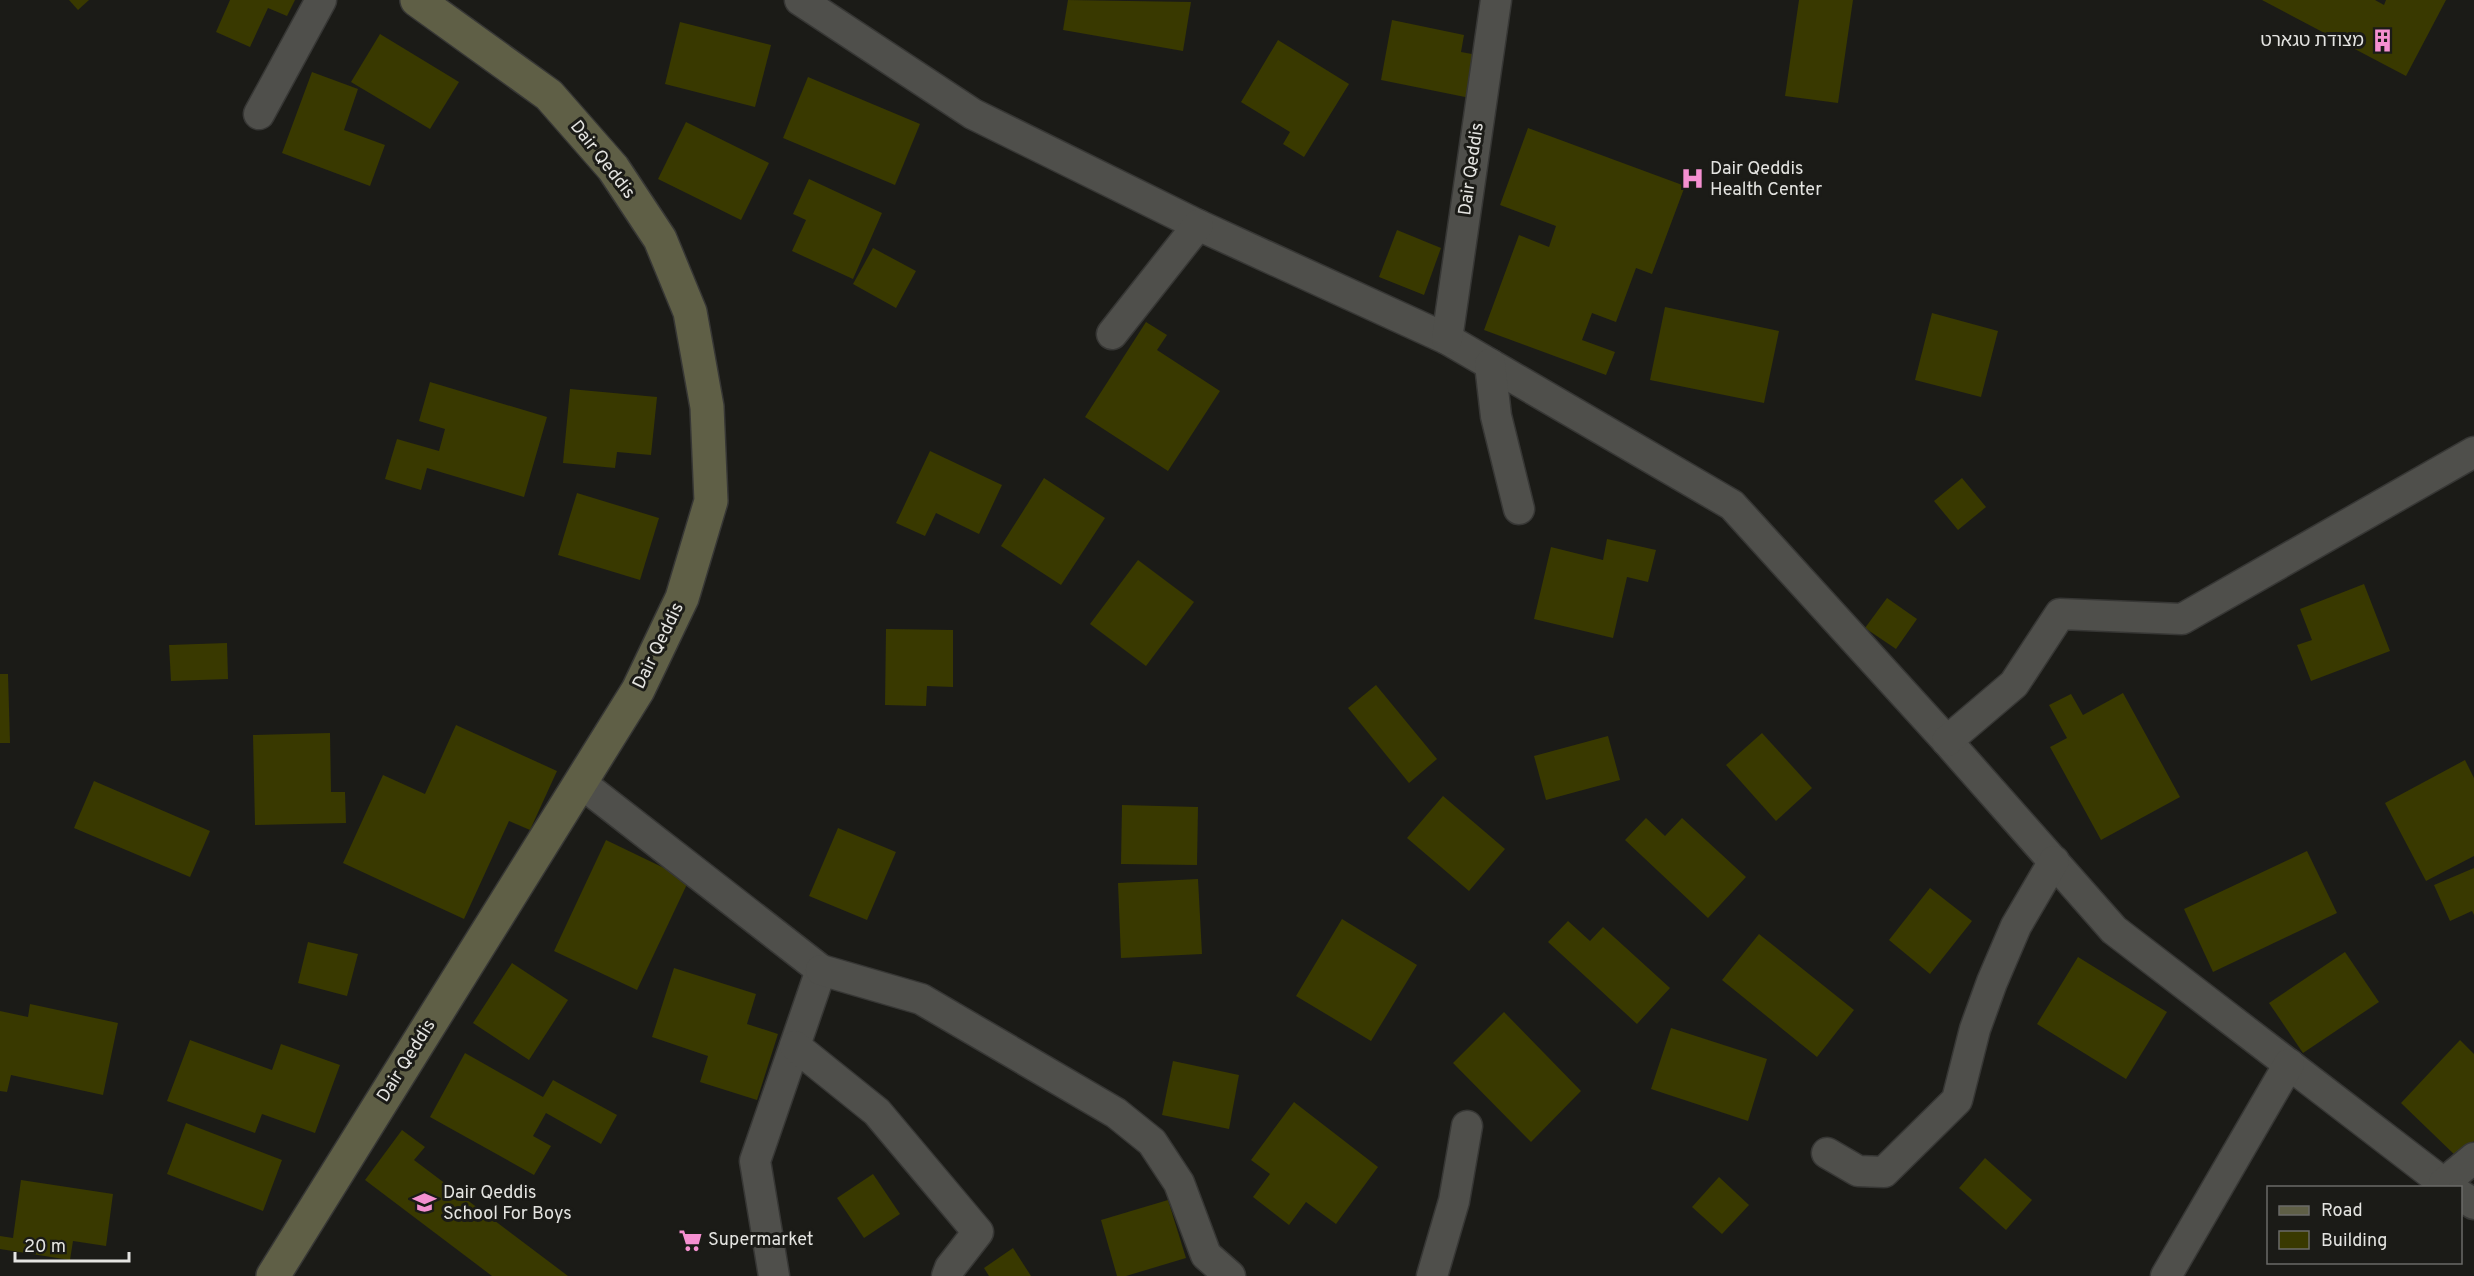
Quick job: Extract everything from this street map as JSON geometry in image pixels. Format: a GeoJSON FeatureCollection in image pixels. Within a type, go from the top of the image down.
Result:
{"type":"FeatureCollection","features":[{"type":"Feature","properties":{"kind":"main road","name":"Dair Qeddis"},"geometry":{"type":"LineString","coordinates":[[273,1276],[638,690],[682,598],[711,501],[708,407],[690,312],[660,239],[613,168],[549,95],[434,6]]}},
{"type":"Feature","properties":{"kind":"street"},"geometry":{"type":"LineString","coordinates":[[259,114],[321,0]]}},
{"type":"Feature","properties":{"kind":"street"},"geometry":{"type":"LineString","coordinates":[[801,0],[973,114],[1198,225],[1447,339],[1732,505],[1947,741],[2114,930],[2449,1186]]}},
{"type":"Feature","properties":{"kind":"street","name":"Dair Qeddis"},"geometry":{"type":"LineString","coordinates":[[1447,339],[1496,0]]}},
{"type":"Feature","properties":{"kind":"street"},"geometry":{"type":"LineString","coordinates":[[1112,334],[1198,225]]}},
{"type":"Feature","properties":{"kind":"street"},"geometry":{"type":"LineString","coordinates":[[1490,364],[1496,416],[1519,509]]}},
{"type":"Feature","properties":{"kind":"street"},"geometry":{"type":"LineString","coordinates":[[1947,741],[2014,684],[2060,615],[2182,619],[2474,452]]}},
{"type":"Feature","properties":{"kind":"street"},"geometry":{"type":"LineString","coordinates":[[580,783],[821,970],[921,999],[1116,1113],[1152,1142],[1179,1183],[1206,1255],[1230,1276]]}},
{"type":"Feature","properties":{"kind":"street"},"geometry":{"type":"LineString","coordinates":[[1827,1152],[1858,1171],[1884,1172],[1957,1100],[1975,1029],[1992,982],[2016,926],[2054,861]]}},
{"type":"Feature","properties":{"kind":"street"},"geometry":{"type":"LineString","coordinates":[[774,1276],[755,1161],[821,970]]}},
{"type":"Feature","properties":{"kind":"street"},"geometry":{"type":"LineString","coordinates":[[795,1046],[877,1112],[978,1232],[950,1268],[947,1276]]}},
{"type":"Feature","properties":{"kind":"street"},"geometry":{"type":"LineString","coordinates":[[2166,1276],[2289,1064]]}},
{"type":"Feature","properties":{"kind":"street"},"geometry":{"type":"LineString","coordinates":[[1432,1276],[1454,1201],[1467,1126]]}},
{"type":"Feature","properties":{"kind":"street"},"geometry":{"type":"LineString","coordinates":[[2453,1186],[2474,1158]]}},
{"type":"Feature","properties":{"kind":"building"},"geometry":{"type":"Polygon","coordinates":[[[69,0],[89,0],[78,10],[69,0]]]}},
{"type":"Feature","properties":{"kind":"building"},"geometry":{"type":"Polygon","coordinates":[[[230,0],[295,0],[287,16],[268,8],[250,47],[216,32],[230,0]]]}},
{"type":"Feature","properties":{"kind":"building"},"geometry":{"type":"Polygon","coordinates":[[[1068,0],[1191,2],[1183,51],[1063,30],[1068,0]]]}},
{"type":"Feature","properties":{"kind":"building"},"geometry":{"type":"Polygon","coordinates":[[[1799,0],[1853,0],[1838,103],[1785,96],[1799,0]]]}},
{"type":"Feature","properties":{"kind":"building","name":"מצודת טגארט"},"geometry":{"type":"Polygon","coordinates":[[[2262,0],[2375,0],[2384,5],[2386,0],[2446,0],[2406,76],[2262,0]]]}},
{"type":"Feature","properties":{"kind":"building"},"geometry":{"type":"Polygon","coordinates":[[[1392,20],[1464,35],[1461,52],[1483,56],[1475,99],[1381,80],[1392,20]]]}},
{"type":"Feature","properties":{"kind":"building"},"geometry":{"type":"Polygon","coordinates":[[[680,22],[771,45],[755,107],[665,84],[680,22]]]}},
{"type":"Feature","properties":{"kind":"building"},"geometry":{"type":"Polygon","coordinates":[[[380,34],[459,82],[430,129],[351,82],[380,34]]]}},
{"type":"Feature","properties":{"kind":"building"},"geometry":{"type":"Polygon","coordinates":[[[1278,40],[1349,84],[1304,157],[1283,144],[1290,132],[1241,102],[1278,40]]]}},
{"type":"Feature","properties":{"kind":"building"},"geometry":{"type":"Polygon","coordinates":[[[312,72],[358,89],[344,130],[385,145],[370,186],[282,153],[312,72]]]}},
{"type":"Feature","properties":{"kind":"building"},"geometry":{"type":"Polygon","coordinates":[[[808,77],[920,124],[895,185],[783,138],[808,77]]]}},
{"type":"Feature","properties":{"kind":"building"},"geometry":{"type":"Polygon","coordinates":[[[686,122],[769,163],[741,220],[658,179],[686,122]]]}},
{"type":"Feature","properties":{"kind":"building"},"geometry":{"type":"Polygon","coordinates":[[[1528,128],[1685,186],[1652,274],[1636,268],[1616,322],[1592,313],[1582,340],[1615,352],[1606,375],[1484,330],[1519,235],[1549,247],[1556,226],[1500,205],[1528,128]]]}},
{"type":"Feature","properties":{"kind":"building"},"geometry":{"type":"Polygon","coordinates":[[[809,179],[882,213],[853,279],[792,251],[806,220],[793,214],[809,179]]]}},
{"type":"Feature","properties":{"kind":"building"},"geometry":{"type":"Polygon","coordinates":[[[1397,230],[1441,248],[1424,295],[1379,277],[1397,230]]]}},
{"type":"Feature","properties":{"kind":"building"},"geometry":{"type":"Polygon","coordinates":[[[873,248],[916,271],[896,308],[853,284],[873,248]]]}},
{"type":"Feature","properties":{"kind":"building"},"geometry":{"type":"Polygon","coordinates":[[[1665,307],[1779,331],[1764,403],[1650,380],[1665,307]]]}},
{"type":"Feature","properties":{"kind":"building"},"geometry":{"type":"Polygon","coordinates":[[[1932,313],[1998,331],[1981,397],[1915,380],[1932,313]]]}},
{"type":"Feature","properties":{"kind":"building"},"geometry":{"type":"Polygon","coordinates":[[[1146,322],[1167,335],[1157,350],[1220,391],[1168,471],[1085,417],[1146,322]]]}},
{"type":"Feature","properties":{"kind":"building"},"geometry":{"type":"Polygon","coordinates":[[[430,382],[547,417],[524,497],[427,468],[421,490],[385,479],[397,439],[439,451],[445,429],[419,421],[430,382]]]}},
{"type":"Feature","properties":{"kind":"building"},"geometry":{"type":"Polygon","coordinates":[[[570,389],[657,397],[651,455],[617,452],[615,468],[563,463],[570,389]]]}},
{"type":"Feature","properties":{"kind":"building"},"geometry":{"type":"Polygon","coordinates":[[[930,451],[1002,485],[979,534],[936,513],[925,536],[896,523],[930,451]]]}},
{"type":"Feature","properties":{"kind":"building"},"geometry":{"type":"Polygon","coordinates":[[[1044,478],[1105,518],[1061,585],[1001,546],[1044,478]]]}},
{"type":"Feature","properties":{"kind":"building"},"geometry":{"type":"Polygon","coordinates":[[[1962,478],[1986,507],[1958,530],[1934,501],[1962,478]]]}},
{"type":"Feature","properties":{"kind":"building"},"geometry":{"type":"Polygon","coordinates":[[[577,493],[659,518],[640,580],[558,555],[577,493]]]}},
{"type":"Feature","properties":{"kind":"building"},"geometry":{"type":"Polygon","coordinates":[[[1607,539],[1656,550],[1648,582],[1627,577],[1613,638],[1534,619],[1551,547],[1603,560],[1607,539]]]}},
{"type":"Feature","properties":{"kind":"building"},"geometry":{"type":"Polygon","coordinates":[[[1138,560],[1194,602],[1146,666],[1090,624],[1138,560]]]}},
{"type":"Feature","properties":{"kind":"building"},"geometry":{"type":"Polygon","coordinates":[[[2364,584],[2390,651],[2311,681],[2297,645],[2312,640],[2300,609],[2364,584]]]}},
{"type":"Feature","properties":{"kind":"building"},"geometry":{"type":"Polygon","coordinates":[[[1887,598],[1917,619],[1896,649],[1865,628],[1887,598]]]}},
{"type":"Feature","properties":{"kind":"building"},"geometry":{"type":"Polygon","coordinates":[[[886,629],[953,630],[953,687],[927,686],[926,706],[885,705],[886,629]]]}},
{"type":"Feature","properties":{"kind":"building"},"geometry":{"type":"Polygon","coordinates":[[[227,643],[228,679],[171,681],[169,645],[227,643]]]}},
{"type":"Feature","properties":{"kind":"building"},"geometry":{"type":"Polygon","coordinates":[[[0,674],[8,674],[10,743],[0,743],[0,674]]]}},
{"type":"Feature","properties":{"kind":"building"},"geometry":{"type":"Polygon","coordinates":[[[1376,685],[1437,759],[1409,783],[1348,708],[1376,685]]]}},
{"type":"Feature","properties":{"kind":"building"},"geometry":{"type":"Polygon","coordinates":[[[2123,693],[2180,797],[2101,840],[2050,747],[2067,738],[2049,705],[2071,694],[2083,715],[2123,693]]]}},
{"type":"Feature","properties":{"kind":"building"},"geometry":{"type":"Polygon","coordinates":[[[456,725],[557,771],[530,830],[509,821],[464,919],[343,863],[383,775],[425,794],[456,725]]]}},
{"type":"Feature","properties":{"kind":"building"},"geometry":{"type":"Polygon","coordinates":[[[330,733],[331,792],[345,792],[346,823],[255,825],[253,735],[330,733]]]}},
{"type":"Feature","properties":{"kind":"building"},"geometry":{"type":"Polygon","coordinates":[[[1762,733],[1812,788],[1776,821],[1726,765],[1762,733]]]}},
{"type":"Feature","properties":{"kind":"building"},"geometry":{"type":"Polygon","coordinates":[[[1608,736],[1620,780],[1546,800],[1534,756],[1608,736]]]}},
{"type":"Feature","properties":{"kind":"building"},"geometry":{"type":"Polygon","coordinates":[[[2465,760],[2474,778],[2474,856],[2426,881],[2385,803],[2465,760]]]}},
{"type":"Feature","properties":{"kind":"building"},"geometry":{"type":"Polygon","coordinates":[[[94,781],[210,831],[190,877],[74,828],[94,781]]]}},
{"type":"Feature","properties":{"kind":"building"},"geometry":{"type":"Polygon","coordinates":[[[1443,796],[1505,849],[1469,891],[1407,838],[1443,796]]]}},
{"type":"Feature","properties":{"kind":"building"},"geometry":{"type":"Polygon","coordinates":[[[1122,805],[1198,807],[1197,865],[1121,864],[1122,805]]]}},
{"type":"Feature","properties":{"kind":"building"},"geometry":{"type":"Polygon","coordinates":[[[1646,818],[1665,836],[1682,818],[1746,877],[1708,918],[1625,840],[1646,818]]]}},
{"type":"Feature","properties":{"kind":"building"},"geometry":{"type":"Polygon","coordinates":[[[838,828],[896,852],[867,920],[809,896],[838,828]]]}},
{"type":"Feature","properties":{"kind":"building"},"geometry":{"type":"Polygon","coordinates":[[[606,840],[689,880],[637,990],[554,951],[606,840]]]}},
{"type":"Feature","properties":{"kind":"building"},"geometry":{"type":"Polygon","coordinates":[[[2307,851],[2337,913],[2213,972],[2184,909],[2307,851]]]}},
{"type":"Feature","properties":{"kind":"building"},"geometry":{"type":"Polygon","coordinates":[[[2474,868],[2474,915],[2472,911],[2450,921],[2434,885],[2474,868]]]}},
{"type":"Feature","properties":{"kind":"building"},"geometry":{"type":"Polygon","coordinates":[[[1198,879],[1202,954],[1121,958],[1118,883],[1198,879]]]}},
{"type":"Feature","properties":{"kind":"building"},"geometry":{"type":"Polygon","coordinates":[[[1930,888],[1972,921],[1930,974],[1889,940],[1930,888]]]}},
{"type":"Feature","properties":{"kind":"building"},"geometry":{"type":"Polygon","coordinates":[[[1342,919],[1417,965],[1371,1041],[1296,996],[1342,919]]]}},
{"type":"Feature","properties":{"kind":"building"},"geometry":{"type":"Polygon","coordinates":[[[1568,921],[1590,941],[1603,927],[1670,988],[1637,1024],[1548,942],[1568,921]]]}},
{"type":"Feature","properties":{"kind":"building"},"geometry":{"type":"Polygon","coordinates":[[[1759,934],[1854,1010],[1817,1057],[1722,980],[1759,934]]]}},
{"type":"Feature","properties":{"kind":"building"},"geometry":{"type":"Polygon","coordinates":[[[308,942],[358,954],[347,996],[298,983],[308,942]]]}},
{"type":"Feature","properties":{"kind":"building"},"geometry":{"type":"Polygon","coordinates":[[[2345,952],[2379,1002],[2303,1053],[2269,1003],[2345,952]]]}},
{"type":"Feature","properties":{"kind":"building"},"geometry":{"type":"Polygon","coordinates":[[[2078,957],[2167,1012],[2126,1079],[2037,1024],[2078,957]]]}},
{"type":"Feature","properties":{"kind":"building"},"geometry":{"type":"Polygon","coordinates":[[[512,963],[568,1000],[529,1060],[473,1023],[512,963]]]}},
{"type":"Feature","properties":{"kind":"building"},"geometry":{"type":"Polygon","coordinates":[[[674,968],[756,994],[747,1024],[778,1034],[757,1100],[700,1082],[708,1056],[652,1037],[674,968]]]}},
{"type":"Feature","properties":{"kind":"building"},"geometry":{"type":"Polygon","coordinates":[[[30,1004],[118,1023],[103,1095],[11,1075],[7,1092],[0,1091],[0,1011],[28,1017],[30,1004]]]}},
{"type":"Feature","properties":{"kind":"building"},"geometry":{"type":"Polygon","coordinates":[[[1504,1012],[1581,1091],[1531,1142],[1453,1063],[1504,1012]]]}},
{"type":"Feature","properties":{"kind":"building"},"geometry":{"type":"Polygon","coordinates":[[[1671,1028],[1767,1059],[1748,1121],[1651,1089],[1671,1028]]]}},
{"type":"Feature","properties":{"kind":"building"},"geometry":{"type":"Polygon","coordinates":[[[190,1040],[272,1070],[281,1044],[340,1065],[315,1133],[262,1114],[255,1133],[167,1101],[190,1040]]]}},
{"type":"Feature","properties":{"kind":"building"},"geometry":{"type":"Polygon","coordinates":[[[2460,1040],[2474,1054],[2474,1141],[2458,1158],[2401,1103],[2460,1040]]]}},
{"type":"Feature","properties":{"kind":"building"},"geometry":{"type":"Polygon","coordinates":[[[465,1053],[543,1097],[553,1080],[617,1115],[601,1144],[546,1113],[533,1136],[551,1146],[534,1175],[430,1117],[465,1053]]]}},
{"type":"Feature","properties":{"kind":"building"},"geometry":{"type":"Polygon","coordinates":[[[1173,1061],[1239,1075],[1229,1129],[1162,1115],[1173,1061]]]}},
{"type":"Feature","properties":{"kind":"building"},"geometry":{"type":"Polygon","coordinates":[[[1294,1102],[1378,1167],[1336,1224],[1306,1202],[1289,1225],[1253,1197],[1270,1174],[1251,1160],[1294,1102]]]}},
{"type":"Feature","properties":{"kind":"building"},"geometry":{"type":"Polygon","coordinates":[[[186,1123],[282,1160],[263,1211],[167,1174],[186,1123]]]}},
{"type":"Feature","properties":{"kind":"building"},"geometry":{"type":"Polygon","coordinates":[[[402,1130],[425,1147],[414,1160],[568,1276],[492,1276],[365,1180],[402,1130]]]}},
{"type":"Feature","properties":{"kind":"building"},"geometry":{"type":"Polygon","coordinates":[[[1985,1158],[2032,1200],[2006,1230],[1959,1188],[1985,1158]]]}},
{"type":"Feature","properties":{"kind":"building"},"geometry":{"type":"Polygon","coordinates":[[[873,1174],[900,1214],[864,1238],[837,1198],[873,1174]]]}},
{"type":"Feature","properties":{"kind":"building"},"geometry":{"type":"Polygon","coordinates":[[[1719,1177],[1749,1205],[1722,1234],[1692,1207],[1719,1177]]]}},
{"type":"Feature","properties":{"kind":"building"},"geometry":{"type":"Polygon","coordinates":[[[21,1180],[113,1194],[106,1246],[73,1241],[70,1260],[0,1249],[0,1236],[13,1238],[21,1180]]]}},
{"type":"Feature","properties":{"kind":"building"},"geometry":{"type":"Polygon","coordinates":[[[1168,1200],[1186,1258],[1126,1276],[1117,1276],[1101,1220],[1168,1200]]]}},
{"type":"Feature","properties":{"kind":"building"},"geometry":{"type":"Polygon","coordinates":[[[1013,1248],[1031,1276],[989,1276],[984,1268],[1013,1248]]]}},
{"type":"Feature","properties":{"kind":"place","name":"מצודת טגארט"},"geometry":{"type":"Point","coordinates":[2382,41]}},
{"type":"Feature","properties":{"kind":"place","name":"Dair Qeddis Health Center"},"geometry":{"type":"Point","coordinates":[1692,179]}},
{"type":"Feature","properties":{"kind":"place","name":"Dair Qeddis School For Boys"},"geometry":{"type":"Point","coordinates":[425,1203]}},
{"type":"Feature","properties":{"kind":"place","name":"Supermarket"},"geometry":{"type":"Point","coordinates":[690,1240]}}]}
